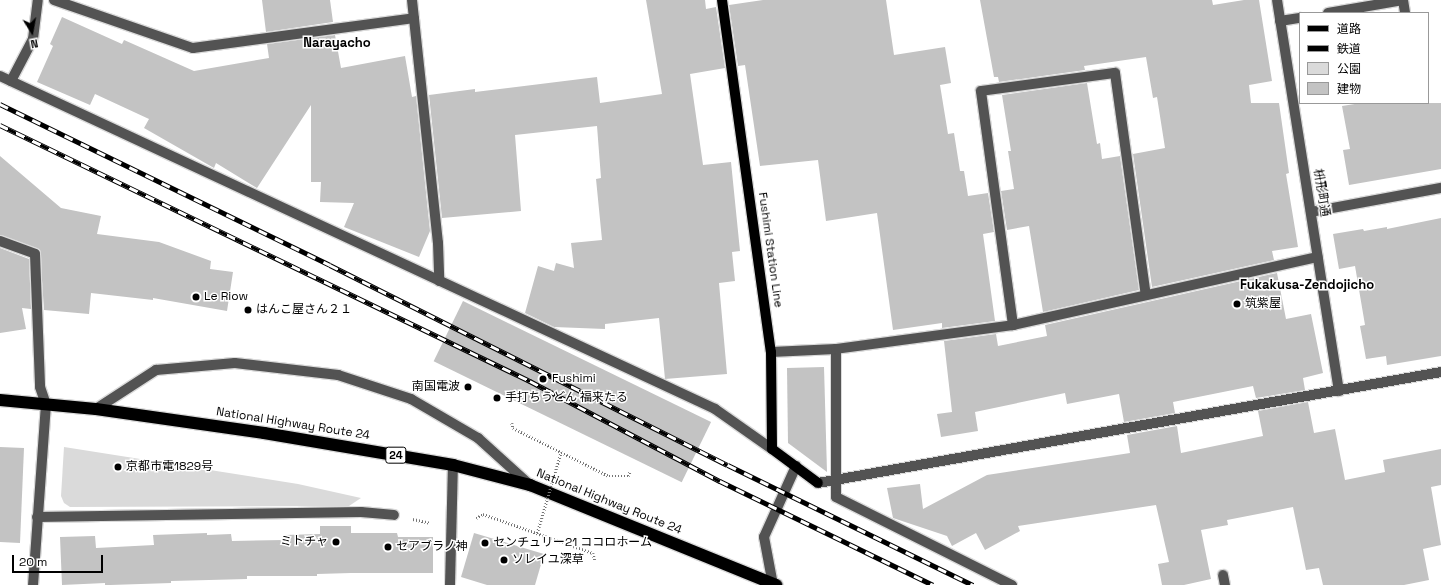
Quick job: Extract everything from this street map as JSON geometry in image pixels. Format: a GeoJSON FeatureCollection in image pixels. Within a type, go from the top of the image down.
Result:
{"type":"FeatureCollection","features":[{"type":"Feature","properties":{"kind":"highway","name":"National Highway Route 24"},"geometry":{"type":"LineString","coordinates":[[0,400],[96,409],[264,433],[453,465],[530,485],[774,585]]}},
{"type":"Feature","properties":{"kind":"main road","name":"Fushimi Station Line"},"geometry":{"type":"LineString","coordinates":[[722,0],[771,352],[772,449]]}},
{"type":"Feature","properties":{"kind":"main road"},"geometry":{"type":"LineString","coordinates":[[772,449],[818,483]]}},
{"type":"Feature","properties":{"kind":"street"},"geometry":{"type":"LineString","coordinates":[[11,81],[33,39],[38,0]]}},
{"type":"Feature","properties":{"kind":"street"},"geometry":{"type":"LineString","coordinates":[[54,0],[193,48],[414,18]]}},
{"type":"Feature","properties":{"kind":"street"},"geometry":{"type":"LineString","coordinates":[[412,0],[438,243],[439,281]]}},
{"type":"Feature","properties":{"kind":"street","name":"枡形町通"},"geometry":{"type":"LineString","coordinates":[[1277,0],[1280,21],[1296,91],[1311,212],[1339,391]]}},
{"type":"Feature","properties":{"kind":"street"},"geometry":{"type":"LineString","coordinates":[[1334,12],[1403,0],[1405,12]]}},
{"type":"Feature","properties":{"kind":"street"},"geometry":{"type":"LineString","coordinates":[[1280,21],[1299,18]]}},
{"type":"Feature","properties":{"kind":"street"},"geometry":{"type":"LineString","coordinates":[[1013,325],[982,91],[1115,73],[1146,295]]}},
{"type":"Feature","properties":{"kind":"street"},"geometry":{"type":"LineString","coordinates":[[0,76],[715,409],[772,449]]}},
{"type":"Feature","properties":{"kind":"street"},"geometry":{"type":"LineString","coordinates":[[1311,212],[1441,188]]}},
{"type":"Feature","properties":{"kind":"street"},"geometry":{"type":"LineString","coordinates":[[0,241],[35,254],[40,387],[46,404],[33,585]]}},
{"type":"Feature","properties":{"kind":"street"},"geometry":{"type":"LineString","coordinates":[[771,352],[836,350],[1013,325],[1318,257]]}},
{"type":"Feature","properties":{"kind":"street"},"geometry":{"type":"LineString","coordinates":[[836,350],[836,497],[1012,585]]}},
{"type":"Feature","properties":{"kind":"street"},"geometry":{"type":"LineString","coordinates":[[96,409],[156,370],[235,363],[338,375],[418,403],[478,438],[530,485]]}},
{"type":"Feature","properties":{"kind":"street"},"geometry":{"type":"LineString","coordinates":[[818,483],[1441,372]]}},
{"type":"Feature","properties":{"kind":"street"},"geometry":{"type":"LineString","coordinates":[[450,585],[453,465]]}},
{"type":"Feature","properties":{"kind":"street"},"geometry":{"type":"LineString","coordinates":[[774,585],[764,537],[796,466]]}},
{"type":"Feature","properties":{"kind":"street"},"geometry":{"type":"LineString","coordinates":[[37,516],[361,512],[394,515]]}},
{"type":"Feature","properties":{"kind":"path"},"geometry":{"type":"LineString","coordinates":[[512,423],[513,428],[609,476],[628,476],[630,471]]}},
{"type":"Feature","properties":{"kind":"path"},"geometry":{"type":"LineString","coordinates":[[536,533],[561,452]]}},
{"type":"Feature","properties":{"kind":"path"},"geometry":{"type":"LineString","coordinates":[[476,518],[483,514],[592,553],[595,560]]}},
{"type":"Feature","properties":{"kind":"path"},"geometry":{"type":"LineString","coordinates":[[394,515],[452,528]]}},
{"type":"Feature","properties":{"kind":"green space"},"geometry":{"type":"Polygon","coordinates":[[[64,447],[298,484],[361,498],[349,506],[70,507],[64,503],[61,496],[64,447]]]}},
{"type":"Feature","properties":{"kind":"building"},"geometry":{"type":"Polygon","coordinates":[[[262,0],[330,0],[333,22],[266,32],[262,0]]]}},
{"type":"Feature","properties":{"kind":"building"},"geometry":{"type":"Polygon","coordinates":[[[646,0],[705,0],[706,9],[716,7],[725,68],[690,74],[703,165],[731,162],[740,251],[732,252],[735,281],[719,283],[727,374],[665,379],[659,318],[605,324],[605,329],[554,327],[525,313],[538,266],[554,271],[556,263],[574,268],[571,243],[602,240],[596,179],[601,178],[597,126],[515,135],[521,211],[442,218],[429,95],[475,89],[475,92],[597,77],[600,103],[662,94],[646,0]]]}},
{"type":"Feature","properties":{"kind":"building"},"geometry":{"type":"Polygon","coordinates":[[[763,0],[886,0],[894,55],[945,47],[951,83],[940,85],[948,134],[954,133],[960,171],[964,171],[968,196],[988,193],[994,232],[983,234],[995,321],[942,328],[942,323],[893,330],[877,213],[826,221],[818,160],[760,166],[745,65],[738,66],[729,5],[763,0]]]}},
{"type":"Feature","properties":{"kind":"building"},"geometry":{"type":"Polygon","coordinates":[[[980,0],[1212,0],[1213,5],[1244,0],[1259,0],[1272,81],[1249,85],[1251,103],[1279,103],[1289,173],[1286,174],[1298,247],[1272,251],[1274,260],[1152,287],[1133,154],[1165,148],[1157,97],[1153,98],[1146,57],[1084,66],[1085,70],[999,82],[998,77],[994,77],[980,0]]]}},
{"type":"Feature","properties":{"kind":"building"},"geometry":{"type":"Polygon","coordinates":[[[62,17],[122,44],[124,40],[194,71],[269,58],[267,44],[335,35],[341,68],[405,56],[412,97],[416,96],[430,231],[419,257],[344,227],[354,203],[320,202],[321,182],[311,182],[311,105],[257,188],[216,163],[214,168],[144,128],[149,119],[95,94],[90,105],[37,82],[53,46],[50,44],[62,17]]]}},
{"type":"Feature","properties":{"kind":"building"},"geometry":{"type":"Polygon","coordinates":[[[1087,83],[1097,144],[1100,143],[1102,159],[1120,156],[1139,290],[1043,312],[1029,226],[1007,230],[1001,191],[1014,189],[1008,151],[1011,151],[1002,95],[1087,83]]]}},
{"type":"Feature","properties":{"kind":"building"},"geometry":{"type":"Polygon","coordinates":[[[1441,103],[1441,169],[1349,185],[1343,150],[1350,149],[1342,106],[1355,104],[1441,103]]]}},
{"type":"Feature","properties":{"kind":"building"},"geometry":{"type":"Polygon","coordinates":[[[0,156],[61,208],[101,216],[97,234],[159,242],[211,261],[210,269],[233,272],[227,311],[153,298],[153,300],[91,293],[89,314],[44,310],[40,251],[0,235],[0,156]]]}},
{"type":"Feature","properties":{"kind":"building"},"geometry":{"type":"Polygon","coordinates":[[[1441,218],[1441,356],[1387,365],[1386,356],[1366,359],[1360,326],[1365,325],[1355,266],[1339,269],[1333,234],[1363,229],[1364,231],[1387,227],[1387,229],[1441,218]]]}},
{"type":"Feature","properties":{"kind":"building"},"geometry":{"type":"Polygon","coordinates":[[[0,248],[29,259],[31,309],[22,308],[26,329],[0,333],[0,248]]]}},
{"type":"Feature","properties":{"kind":"building"},"geometry":{"type":"Polygon","coordinates":[[[1277,273],[1286,319],[1311,314],[1323,373],[1303,378],[1305,390],[1256,398],[1253,386],[1173,402],[1175,413],[1124,422],[1119,394],[1067,404],[1065,393],[975,412],[978,431],[941,437],[937,414],[952,412],[944,341],[996,334],[998,346],[1047,336],[1045,325],[1277,273]]]}},
{"type":"Feature","properties":{"kind":"building"},"geometry":{"type":"Polygon","coordinates":[[[463,301],[711,422],[682,482],[434,361],[463,301]]]}},
{"type":"Feature","properties":{"kind":"building"},"geometry":{"type":"Polygon","coordinates":[[[824,367],[827,472],[788,443],[787,368],[824,367]]]}},
{"type":"Feature","properties":{"kind":"building"},"geometry":{"type":"Polygon","coordinates":[[[1308,402],[1314,433],[1335,429],[1345,480],[1385,472],[1383,460],[1441,449],[1441,485],[1431,487],[1441,545],[1423,549],[1429,580],[1404,585],[1323,585],[1319,568],[1306,570],[1293,507],[1227,520],[1228,525],[1201,530],[1211,579],[1184,585],[1162,585],[1158,564],[1169,562],[1156,505],[1018,526],[1020,531],[985,550],[976,533],[952,546],[947,536],[893,518],[887,488],[920,484],[923,509],[987,475],[1130,453],[1127,435],[1177,426],[1181,453],[1263,436],[1258,411],[1308,402]]]}},
{"type":"Feature","properties":{"kind":"building"},"geometry":{"type":"Polygon","coordinates":[[[0,447],[24,448],[20,543],[0,542],[0,447]]]}},
{"type":"Feature","properties":{"kind":"building"},"geometry":{"type":"Polygon","coordinates":[[[320,526],[351,526],[351,533],[397,533],[398,537],[433,537],[433,573],[351,573],[317,574],[317,576],[247,576],[247,579],[171,581],[171,583],[105,585],[105,583],[62,585],[60,537],[95,536],[96,548],[154,545],[153,535],[207,533],[207,535],[231,534],[232,541],[284,540],[284,535],[320,534],[320,526]]]}},
{"type":"Feature","properties":{"kind":"building","name":"ソレイユ深草"},"geometry":{"type":"Polygon","coordinates":[[[474,533],[544,554],[535,585],[487,585],[461,577],[474,533]]]}},
{"type":"Feature","properties":{"kind":"railway"},"geometry":{"type":"LineString","coordinates":[[0,104],[330,265],[728,465],[973,585]]}},
{"type":"Feature","properties":{"kind":"railway"},"geometry":{"type":"LineString","coordinates":[[0,125],[530,381],[720,481],[933,585]]}},
{"type":"Feature","properties":{"kind":"place","name":"Le Riow"},"geometry":{"type":"Point","coordinates":[196,297]}},
{"type":"Feature","properties":{"kind":"place","name":"筑紫屋"},"geometry":{"type":"Point","coordinates":[1237,304]}},
{"type":"Feature","properties":{"kind":"place","name":"はんこ屋さん２１"},"geometry":{"type":"Point","coordinates":[248,310]}},
{"type":"Feature","properties":{"kind":"place","name":"Fushimi"},"geometry":{"type":"Point","coordinates":[543,379]}},
{"type":"Feature","properties":{"kind":"place","name":"南国電波"},"geometry":{"type":"Point","coordinates":[468,387]}},
{"type":"Feature","properties":{"kind":"place","name":"手打ちうどん 福来たる"},"geometry":{"type":"Point","coordinates":[497,398]}},
{"type":"Feature","properties":{"kind":"place","name":"京都市電1829号"},"geometry":{"type":"Point","coordinates":[118,467]}},
{"type":"Feature","properties":{"kind":"place","name":"ミトチャ"},"geometry":{"type":"Point","coordinates":[336,542]}},
{"type":"Feature","properties":{"kind":"place","name":"センチュリー21 ココロホーム"},"geometry":{"type":"Point","coordinates":[485,543]}},
{"type":"Feature","properties":{"kind":"place","name":"セアブラノ神"},"geometry":{"type":"Point","coordinates":[388,547]}},
{"type":"Feature","properties":{"kind":"place","name":"ソレイユ深草"},"geometry":{"type":"Point","coordinates":[504,560]}},
{"type":"Feature","properties":{"kind":"district","name":"Narayacho"},"geometry":{"type":"Point","coordinates":[337,43]}},
{"type":"Feature","properties":{"kind":"district","name":"Fukakusa-Zendojicho"},"geometry":{"type":"Point","coordinates":[1307,285]}}]}
